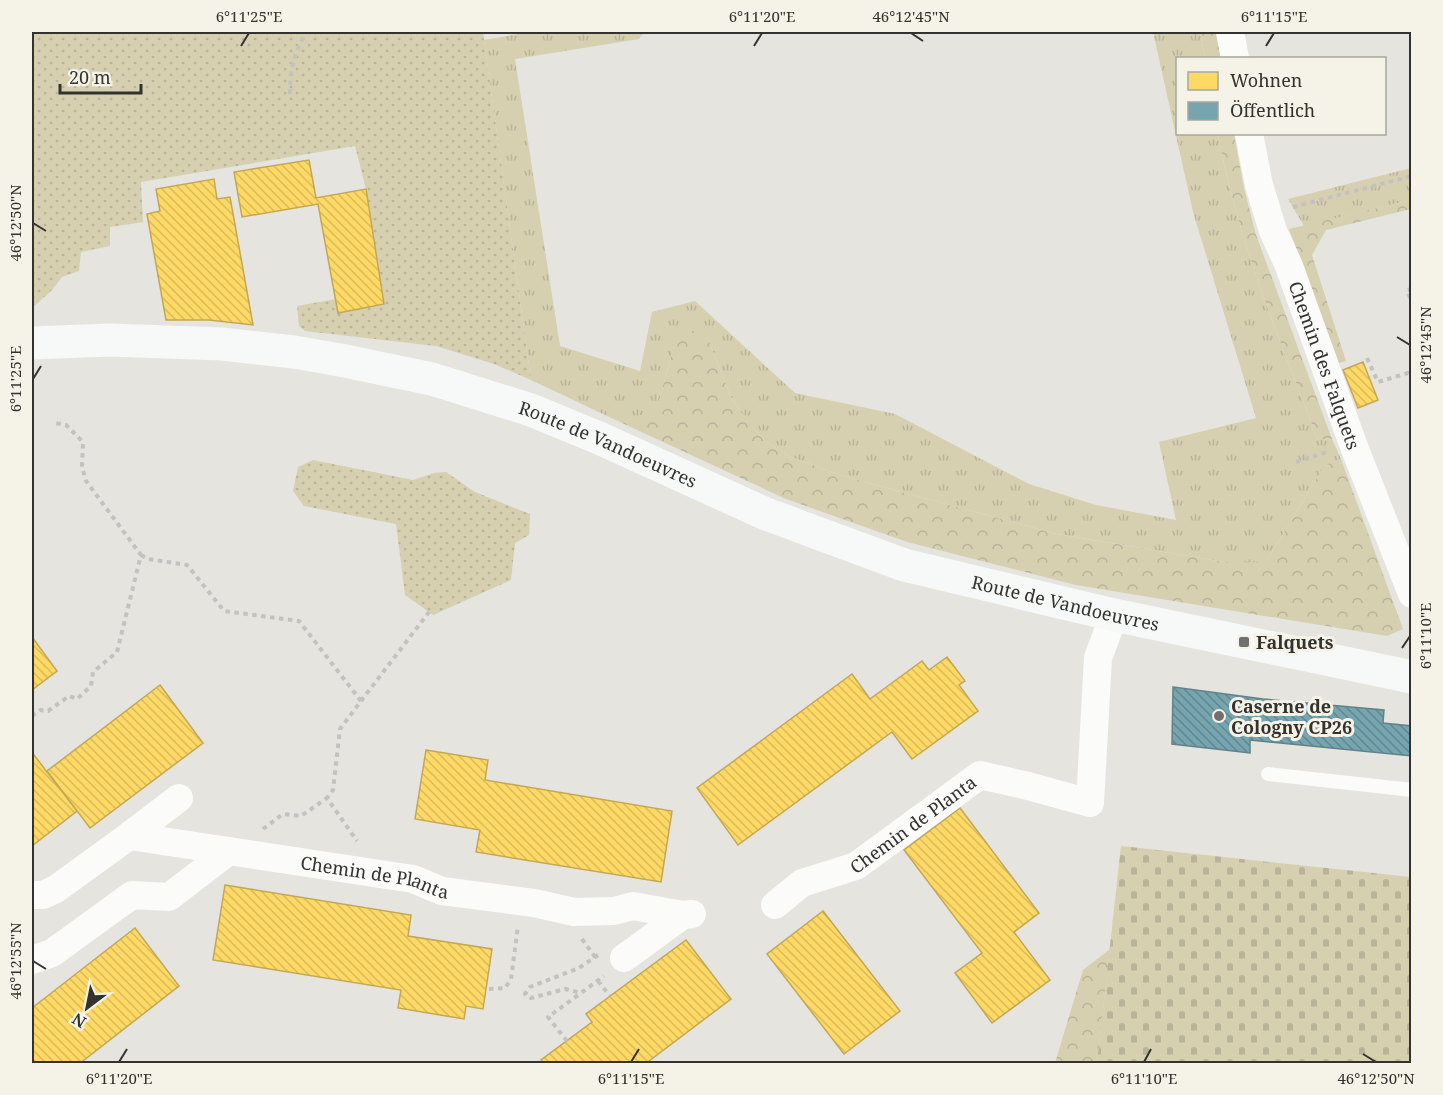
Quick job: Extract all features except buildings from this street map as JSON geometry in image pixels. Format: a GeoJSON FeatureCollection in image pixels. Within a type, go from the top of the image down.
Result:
{"type":"FeatureCollection","features":[{"type":"Feature","properties":{"kind":"main road","name":"Route de Vandoeuvres"},"geometry":{"type":"LineString","coordinates":[[32,343],[110,340],[222,344],[294,352],[389,369],[478,393],[550,418],[758,511],[904,565],[1114,615],[1412,677]]}},
{"type":"Feature","properties":{"kind":"street"},"geometry":{"type":"LineString","coordinates":[[1230,32],[1235,57]]}},
{"type":"Feature","properties":{"kind":"street","name":"Chemin des Falquets"},"geometry":{"type":"LineString","coordinates":[[1250,135],[1259,185],[1268,214],[1412,594]]}},
{"type":"Feature","properties":{"kind":"street","name":"Chemin de Planta"},"geometry":{"type":"LineString","coordinates":[[775,905],[802,883],[856,866],[980,775],[1090,803],[1098,658],[1114,615]]}},
{"type":"Feature","properties":{"kind":"street"},"geometry":{"type":"LineString","coordinates":[[32,896],[43,895],[56,889],[179,798]]}},
{"type":"Feature","properties":{"kind":"street","name":"Chemin de Planta"},"geometry":{"type":"LineString","coordinates":[[129,836],[379,873],[413,879],[442,891],[574,912],[614,911],[633,906],[687,915],[611,961]]}},
{"type":"Feature","properties":{"kind":"street"},"geometry":{"type":"LineString","coordinates":[[32,960],[52,953],[132,895],[169,897],[231,852]]}},
{"type":"Feature","properties":{"kind":"lane"},"geometry":{"type":"LineString","coordinates":[[1268,774],[1412,790]]}},
{"type":"Feature","properties":{"kind":"path"},"geometry":{"type":"LineString","coordinates":[[290,94],[290,70],[306,32]]}},
{"type":"Feature","properties":{"kind":"path"},"geometry":{"type":"LineString","coordinates":[[1268,214],[1412,176]]}},
{"type":"Feature","properties":{"kind":"path"},"geometry":{"type":"LineString","coordinates":[[1412,289],[1407,290],[1412,303]]}},
{"type":"Feature","properties":{"kind":"path"},"geometry":{"type":"LineString","coordinates":[[1367,358],[1378,382],[1408,373],[1412,380]]}},
{"type":"Feature","properties":{"kind":"path"},"geometry":{"type":"LineString","coordinates":[[56,423],[66,425],[83,442],[81,467],[86,481],[141,555],[148,559],[187,565],[224,611],[299,621],[361,701]]}},
{"type":"Feature","properties":{"kind":"path"},"geometry":{"type":"LineString","coordinates":[[32,716],[40,710],[48,711],[69,696],[77,699],[91,686],[93,672],[117,652],[141,555]]}},
{"type":"Feature","properties":{"kind":"path"},"geometry":{"type":"LineString","coordinates":[[231,852],[283,814],[301,816],[327,798],[333,790],[340,729],[429,612]]}},
{"type":"Feature","properties":{"kind":"path"},"geometry":{"type":"LineString","coordinates":[[327,798],[379,873]]}},
{"type":"Feature","properties":{"kind":"path"},"geometry":{"type":"LineString","coordinates":[[489,989],[504,988],[511,979],[521,902]]}},
{"type":"Feature","properties":{"kind":"path"},"geometry":{"type":"LineString","coordinates":[[586,945],[593,955]]}},
{"type":"Feature","properties":{"kind":"path"},"geometry":{"type":"LineString","coordinates":[[567,1041],[548,1017],[598,981],[611,961]]}},
{"type":"Feature","properties":{"kind":"path"},"geometry":{"type":"LineString","coordinates":[[581,993],[565,989],[531,998],[525,993],[530,987],[579,968],[611,961]]}},
{"type":"Feature","properties":{"kind":"path"},"geometry":{"type":"LineString","coordinates":[[598,981],[610,996]]}},
{"type":"Feature","properties":{"kind":"green space"},"geometry":{"type":"Polygon","coordinates":[[[32,32],[483,32],[531,380],[494,364],[436,346],[305,331],[299,326],[297,306],[336,299],[339,312],[384,304],[366,189],[355,146],[141,182],[143,222],[110,227],[110,246],[81,252],[79,271],[62,277],[51,291],[32,308],[32,32]]]}},
{"type":"Feature","properties":{"kind":"green space"},"geometry":{"type":"Polygon","coordinates":[[[529,32],[644,32],[639,39],[515,59],[560,346],[640,371],[652,312],[695,301],[795,393],[895,414],[1029,484],[1096,505],[1176,520],[1159,442],[1256,418],[1193,212],[1153,32],[1200,32],[1205,57],[1176,57],[1176,135],[1218,135],[1236,212],[1275,327],[1318,440],[1332,439],[1341,459],[1325,465],[1266,562],[1224,562],[1057,534],[839,475],[789,456],[764,440],[746,420],[731,397],[708,339],[675,342],[659,401],[653,411],[622,423],[531,380],[484,40],[529,32]]]}},
{"type":"Feature","properties":{"kind":"green space"},"geometry":{"type":"Polygon","coordinates":[[[1200,32],[1216,32],[1221,57],[1205,57],[1200,32]]]}},
{"type":"Feature","properties":{"kind":"green space"},"geometry":{"type":"Polygon","coordinates":[[[1218,135],[1234,135],[1256,235],[1332,439],[1318,440],[1261,289],[1226,173],[1218,135]]]}},
{"type":"Feature","properties":{"kind":"green space"},"geometry":{"type":"Polygon","coordinates":[[[1411,168],[1411,200],[1304,226],[1288,199],[1411,168]]]}},
{"type":"Feature","properties":{"kind":"green space"},"geometry":{"type":"Polygon","coordinates":[[[1411,200],[1411,209],[1326,230],[1312,255],[1346,361],[1339,363],[1289,229],[1411,200]]]}},
{"type":"Feature","properties":{"kind":"green space"},"geometry":{"type":"Polygon","coordinates":[[[689,329],[708,339],[731,397],[746,420],[764,440],[789,456],[839,475],[1057,534],[1224,562],[1266,562],[1325,465],[1341,459],[1403,629],[1387,636],[1076,585],[907,542],[786,499],[622,423],[653,410],[659,401],[675,342],[682,331],[689,329]]]}},
{"type":"Feature","properties":{"kind":"green space"},"geometry":{"type":"Polygon","coordinates":[[[313,460],[413,480],[434,473],[446,472],[475,492],[530,514],[529,535],[515,543],[511,580],[433,615],[405,595],[396,524],[304,506],[293,491],[298,467],[313,460]]]}},
{"type":"Feature","properties":{"kind":"green space"},"geometry":{"type":"Polygon","coordinates":[[[1121,846],[1411,877],[1411,1063],[1097,1063],[1121,846]]]}},
{"type":"Feature","properties":{"kind":"green space"},"geometry":{"type":"Polygon","coordinates":[[[1110,949],[1097,1063],[1055,1063],[1083,970],[1110,949]]]}},
{"type":"Feature","properties":{"kind":"place","name":"Falquets"},"geometry":{"type":"Point","coordinates":[1244,642]}},
{"type":"Feature","properties":{"kind":"place","name":"Caserne de Cologny CP26"},"geometry":{"type":"Point","coordinates":[1219,716]}}]}
